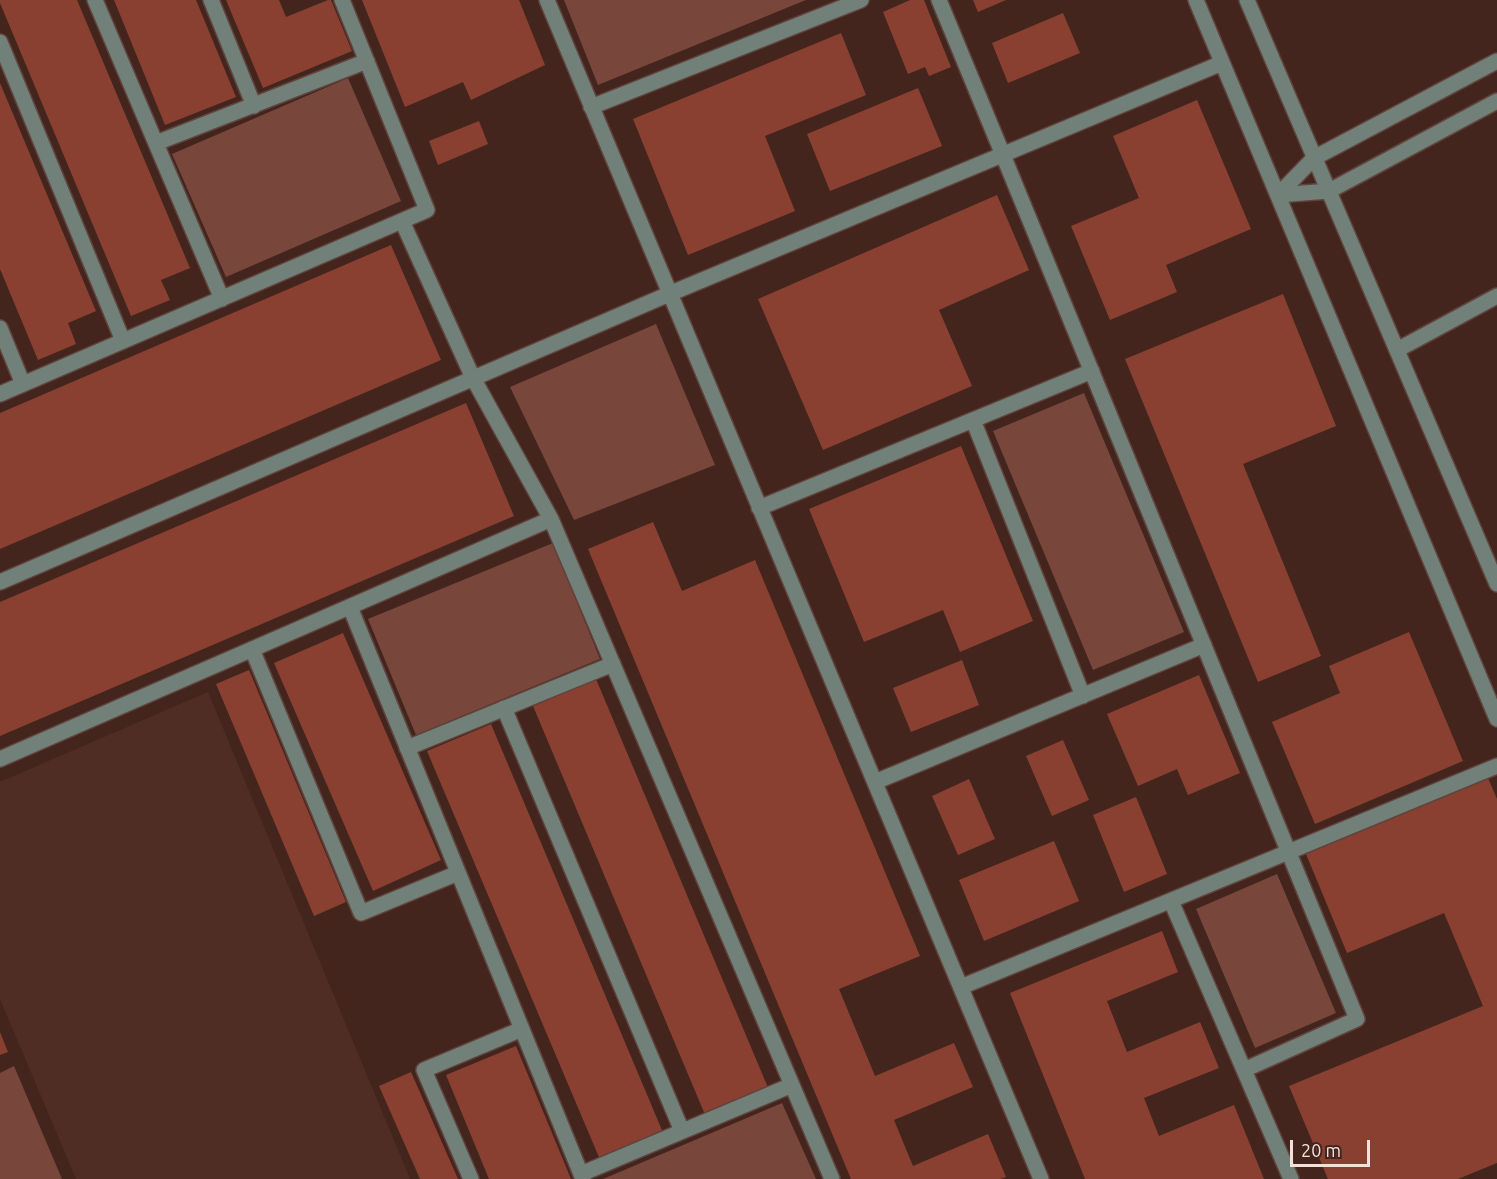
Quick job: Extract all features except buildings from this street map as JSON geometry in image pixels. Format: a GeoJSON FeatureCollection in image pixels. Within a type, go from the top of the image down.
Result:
{"type":"FeatureCollection","features":[{"type":"Feature","properties":{"kind":"street"},"geometry":{"type":"LineString","coordinates":[[95,0],[222,299]]}},
{"type":"Feature","properties":{"kind":"street"},"geometry":{"type":"LineString","coordinates":[[211,0],[254,105]]}},
{"type":"Feature","properties":{"kind":"street"},"geometry":{"type":"LineString","coordinates":[[0,394],[427,210],[342,0]]}},
{"type":"Feature","properties":{"kind":"street"},"geometry":{"type":"LineString","coordinates":[[547,0],[1041,1179]]}},
{"type":"Feature","properties":{"kind":"street"},"geometry":{"type":"LineString","coordinates":[[591,106],[861,0]]}},
{"type":"Feature","properties":{"kind":"street"},"geometry":{"type":"LineString","coordinates":[[939,0],[1357,1019],[1244,1070]]}},
{"type":"Feature","properties":{"kind":"street"},"geometry":{"type":"LineString","coordinates":[[1196,0],[1497,719]]}},
{"type":"Feature","properties":{"kind":"street"},"geometry":{"type":"LineString","coordinates":[[1247,0],[1497,584]]}},
{"type":"Feature","properties":{"kind":"street"},"geometry":{"type":"LineString","coordinates":[[0,42],[123,341]]}},
{"type":"Feature","properties":{"kind":"street"},"geometry":{"type":"LineString","coordinates":[[156,143],[367,61]]}},
{"type":"Feature","properties":{"kind":"street"},"geometry":{"type":"LineString","coordinates":[[1278,195],[1314,158],[1497,61]]}},
{"type":"Feature","properties":{"kind":"street"},"geometry":{"type":"LineString","coordinates":[[0,582],[669,294],[1222,63]]}},
{"type":"Feature","properties":{"kind":"street"},"geometry":{"type":"LineString","coordinates":[[1278,195],[1329,191],[1497,101]]}},
{"type":"Feature","properties":{"kind":"street"},"geometry":{"type":"LineString","coordinates":[[402,221],[473,378],[551,519],[832,1179]]}},
{"type":"Feature","properties":{"kind":"street"},"geometry":{"type":"LineString","coordinates":[[1397,350],[1497,296]]}},
{"type":"Feature","properties":{"kind":"street"},"geometry":{"type":"LineString","coordinates":[[0,328],[23,384]]}},
{"type":"Feature","properties":{"kind":"street"},"geometry":{"type":"LineString","coordinates":[[759,508],[1092,371]]}},
{"type":"Feature","properties":{"kind":"street"},"geometry":{"type":"LineString","coordinates":[[973,420],[1083,696]]}},
{"type":"Feature","properties":{"kind":"street"},"geometry":{"type":"LineString","coordinates":[[0,759],[551,519]]}},
{"type":"Feature","properties":{"kind":"street"},"geometry":{"type":"LineString","coordinates":[[350,607],[582,1176],[792,1085]]}},
{"type":"Feature","properties":{"kind":"street"},"geometry":{"type":"LineString","coordinates":[[875,782],[1204,645]]}},
{"type":"Feature","properties":{"kind":"street"},"geometry":{"type":"LineString","coordinates":[[252,649],[361,913],[458,873]]}},
{"type":"Feature","properties":{"kind":"street"},"geometry":{"type":"LineString","coordinates":[[407,748],[613,664]]}},
{"type":"Feature","properties":{"kind":"street"},"geometry":{"type":"LineString","coordinates":[[504,708],[682,1131]]}},
{"type":"Feature","properties":{"kind":"street"},"geometry":{"type":"LineString","coordinates":[[961,987],[1497,766]]}},
{"type":"Feature","properties":{"kind":"street"},"geometry":{"type":"LineString","coordinates":[[1171,901],[1291,1179]]}},
{"type":"Feature","properties":{"kind":"street"},"geometry":{"type":"LineString","coordinates":[[471,1179],[424,1070],[522,1029]]}},
{"type":"Feature","properties":{"kind":"shaded area"},"geometry":{"type":"Polygon","coordinates":[[[564,0],[806,0],[598,85],[564,0]]]}},
{"type":"Feature","properties":{"kind":"shaded area"},"geometry":{"type":"Polygon","coordinates":[[[348,78],[401,201],[226,277],[172,154],[348,78]]]}},
{"type":"Feature","properties":{"kind":"shaded area"},"geometry":{"type":"Polygon","coordinates":[[[656,324],[715,465],[574,520],[510,387],[656,324]]]}},
{"type":"Feature","properties":{"kind":"shaded area"},"geometry":{"type":"Polygon","coordinates":[[[1084,393],[1184,632],[1093,670],[993,431],[1084,393]]]}},
{"type":"Feature","properties":{"kind":"shaded area"},"geometry":{"type":"Polygon","coordinates":[[[553,543],[600,659],[416,735],[368,619],[553,543]]]}},
{"type":"Feature","properties":{"kind":"shaded area"},"geometry":{"type":"Polygon","coordinates":[[[208,692],[410,1179],[76,1179],[0,999],[0,782],[208,692]]]}},
{"type":"Feature","properties":{"kind":"shaded area"},"geometry":{"type":"Polygon","coordinates":[[[1277,874],[1336,1013],[1255,1048],[1196,909],[1277,874]]]}},
{"type":"Feature","properties":{"kind":"shaded area"},"geometry":{"type":"Polygon","coordinates":[[[14,1066],[62,1179],[0,1179],[0,1073],[14,1066]]]}},
{"type":"Feature","properties":{"kind":"shaded area"},"geometry":{"type":"Polygon","coordinates":[[[782,1103],[816,1179],[603,1179],[782,1103]]]}}]}
